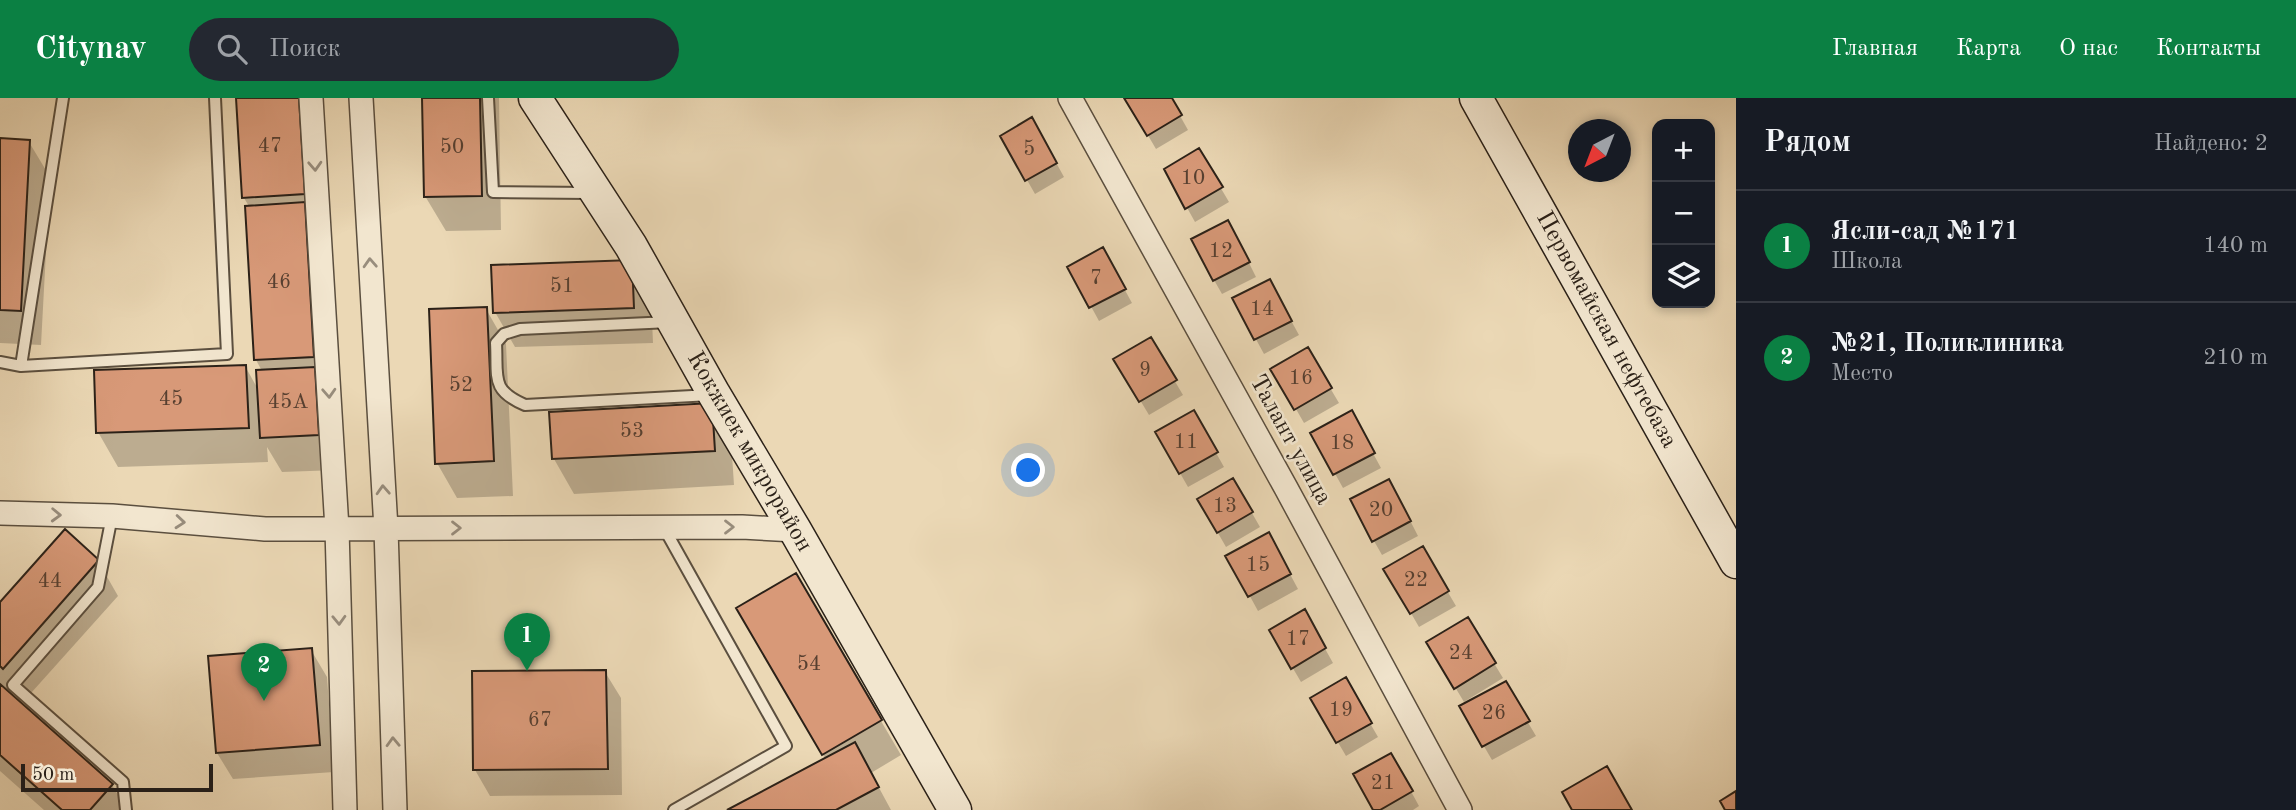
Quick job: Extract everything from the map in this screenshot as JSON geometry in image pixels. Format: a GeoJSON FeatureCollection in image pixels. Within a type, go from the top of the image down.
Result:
{"type":"FeatureCollection","features":[{"type":"Feature","properties":{"kind":"street"},"geometry":{"type":"LineString","coordinates":[[311,98],[337,529],[345,810]]}},
{"type":"Feature","properties":{"kind":"street"},"geometry":{"type":"LineString","coordinates":[[360,98],[386,528],[395,810]]}},
{"type":"Feature","properties":{"kind":"street","name":"Кокжиек микрорайон"},"geometry":{"type":"LineString","coordinates":[[535,98],[631,246],[955,810]]}},
{"type":"Feature","properties":{"kind":"street","name":"Талант улица"},"geometry":{"type":"LineString","coordinates":[[1070,98],[1460,810]]}},
{"type":"Feature","properties":{"kind":"street","name":"Первомайская нефтебаза"},"geometry":{"type":"LineString","coordinates":[[1476,98],[1736,562]]}},
{"type":"Feature","properties":{"kind":"street"},"geometry":{"type":"LineString","coordinates":[[0,513],[112,516],[265,529],[742,527],[795,530]]}},
{"type":"Feature","properties":{"kind":"lane"},"geometry":{"type":"LineString","coordinates":[[21,366],[63,98]]}},
{"type":"Feature","properties":{"kind":"lane"},"geometry":{"type":"LineString","coordinates":[[0,362],[21,366],[227,354],[215,98]]}},
{"type":"Feature","properties":{"kind":"lane"},"geometry":{"type":"LineString","coordinates":[[488,98],[493,192],[596,193]]}},
{"type":"Feature","properties":{"kind":"lane"},"geometry":{"type":"LineString","coordinates":[[673,321],[520,330],[504,334],[496,343],[498,384],[507,397],[526,405],[714,394]]}},
{"type":"Feature","properties":{"kind":"lane"},"geometry":{"type":"LineString","coordinates":[[112,516],[98,587],[13,685],[123,782],[126,810]]}},
{"type":"Feature","properties":{"kind":"lane"},"geometry":{"type":"LineString","coordinates":[[664,527],[786,746],[674,810]]}},
{"type":"Feature","properties":{"kind":"building"},"geometry":{"type":"Polygon","coordinates":[[[236,98],[299,98],[305,194],[242,198],[236,98]]]}},
{"type":"Feature","properties":{"kind":"building"},"geometry":{"type":"Polygon","coordinates":[[[422,98],[480,98],[482,196],[424,197],[422,98]]]}},
{"type":"Feature","properties":{"kind":"building"},"geometry":{"type":"Polygon","coordinates":[[[1124,98],[1172,98],[1182,115],[1147,136],[1124,98]]]}},
{"type":"Feature","properties":{"kind":"building"},"geometry":{"type":"Polygon","coordinates":[[[1032,117],[1057,163],[1025,181],[1000,136],[1032,117]]]}},
{"type":"Feature","properties":{"kind":"building"},"geometry":{"type":"Polygon","coordinates":[[[0,138],[30,140],[21,311],[0,310],[0,138]]]}},
{"type":"Feature","properties":{"kind":"building"},"geometry":{"type":"Polygon","coordinates":[[[1199,148],[1223,187],[1185,209],[1164,169],[1199,148]]]}},
{"type":"Feature","properties":{"kind":"building"},"geometry":{"type":"Polygon","coordinates":[[[305,202],[314,357],[254,360],[245,206],[305,202]]]}},
{"type":"Feature","properties":{"kind":"building"},"geometry":{"type":"Polygon","coordinates":[[[1228,220],[1250,262],[1213,281],[1191,239],[1228,220]]]}},
{"type":"Feature","properties":{"kind":"building"},"geometry":{"type":"Polygon","coordinates":[[[1103,247],[1126,289],[1089,308],[1067,267],[1103,247]]]}},
{"type":"Feature","properties":{"kind":"building"},"geometry":{"type":"Polygon","coordinates":[[[632,260],[634,308],[493,313],[491,265],[632,260]]]}},
{"type":"Feature","properties":{"kind":"building"},"geometry":{"type":"Polygon","coordinates":[[[1270,279],[1292,321],[1254,340],[1232,298],[1270,279]]]}},
{"type":"Feature","properties":{"kind":"building"},"geometry":{"type":"Polygon","coordinates":[[[487,307],[494,461],[435,464],[429,309],[487,307]]]}},
{"type":"Feature","properties":{"kind":"building"},"geometry":{"type":"Polygon","coordinates":[[[1151,337],[1177,380],[1139,402],[1113,359],[1151,337]]]}},
{"type":"Feature","properties":{"kind":"building"},"geometry":{"type":"Polygon","coordinates":[[[1308,347],[1332,388],[1294,410],[1270,369],[1308,347]]]}},
{"type":"Feature","properties":{"kind":"building"},"geometry":{"type":"Polygon","coordinates":[[[246,365],[249,428],[96,433],[94,370],[246,365]]]}},
{"type":"Feature","properties":{"kind":"building"},"geometry":{"type":"Polygon","coordinates":[[[315,367],[319,435],[260,438],[256,370],[315,367]]]}},
{"type":"Feature","properties":{"kind":"building"},"geometry":{"type":"Polygon","coordinates":[[[712,403],[715,451],[552,459],[549,412],[712,403]]]}},
{"type":"Feature","properties":{"kind":"building"},"geometry":{"type":"Polygon","coordinates":[[[1194,410],[1218,452],[1179,474],[1155,432],[1194,410]]]}},
{"type":"Feature","properties":{"kind":"building"},"geometry":{"type":"Polygon","coordinates":[[[1352,410],[1375,453],[1333,475],[1310,433],[1352,410]]]}},
{"type":"Feature","properties":{"kind":"building"},"geometry":{"type":"Polygon","coordinates":[[[1233,478],[1253,512],[1217,533],[1197,499],[1233,478]]]}},
{"type":"Feature","properties":{"kind":"building"},"geometry":{"type":"Polygon","coordinates":[[[1389,479],[1411,521],[1372,542],[1350,499],[1389,479]]]}},
{"type":"Feature","properties":{"kind":"building"},"geometry":{"type":"Polygon","coordinates":[[[65,529],[99,560],[3,669],[0,666],[0,602],[65,529]]]}},
{"type":"Feature","properties":{"kind":"building"},"geometry":{"type":"Polygon","coordinates":[[[1269,532],[1291,574],[1248,597],[1225,556],[1269,532]]]}},
{"type":"Feature","properties":{"kind":"building"},"geometry":{"type":"Polygon","coordinates":[[[1423,546],[1449,591],[1410,614],[1383,569],[1423,546]]]}},
{"type":"Feature","properties":{"kind":"building"},"geometry":{"type":"Polygon","coordinates":[[[796,573],[882,720],[822,755],[736,608],[796,573]]]}},
{"type":"Feature","properties":{"kind":"building"},"geometry":{"type":"Polygon","coordinates":[[[1305,609],[1326,648],[1291,669],[1269,630],[1305,609]]]}},
{"type":"Feature","properties":{"kind":"building"},"geometry":{"type":"Polygon","coordinates":[[[1468,617],[1496,663],[1454,689],[1426,642],[1468,617]]]}},
{"type":"Feature","properties":{"kind":"building"},"geometry":{"type":"Polygon","coordinates":[[[312,648],[320,745],[216,753],[208,656],[312,648]]]}},
{"type":"Feature","properties":{"kind":"building"},"geometry":{"type":"Polygon","coordinates":[[[606,670],[608,769],[473,770],[472,671],[606,670]]]}},
{"type":"Feature","properties":{"kind":"building"},"geometry":{"type":"Polygon","coordinates":[[[1346,677],[1372,723],[1336,743],[1310,698],[1346,677]]]}},
{"type":"Feature","properties":{"kind":"building"},"geometry":{"type":"Polygon","coordinates":[[[1506,681],[1530,721],[1482,747],[1459,706],[1506,681]]]}},
{"type":"Feature","properties":{"kind":"building"},"geometry":{"type":"Polygon","coordinates":[[[0,684],[113,784],[90,810],[62,810],[0,755],[0,684]]]}},
{"type":"Feature","properties":{"kind":"building"},"geometry":{"type":"Polygon","coordinates":[[[855,742],[879,787],[836,810],[727,810],[855,742]]]}},
{"type":"Feature","properties":{"kind":"building"},"geometry":{"type":"Polygon","coordinates":[[[1391,753],[1413,791],[1380,810],[1373,810],[1353,774],[1391,753]]]}},
{"type":"Feature","properties":{"kind":"building"},"geometry":{"type":"Polygon","coordinates":[[[1607,766],[1632,810],[1572,810],[1562,792],[1607,766]]]}},
{"type":"Feature","properties":{"kind":"building"},"geometry":{"type":"Polygon","coordinates":[[[1736,791],[1736,810],[1725,810],[1720,801],[1736,791]]]}},
{"type":"Feature","properties":{"kind":"place","name":"Ясли-сад №171"},"geometry":{"type":"Point","coordinates":[527,671]}},
{"type":"Feature","properties":{"kind":"place","name":"№21, Поликлиника"},"geometry":{"type":"Point","coordinates":[264,701]}}]}
